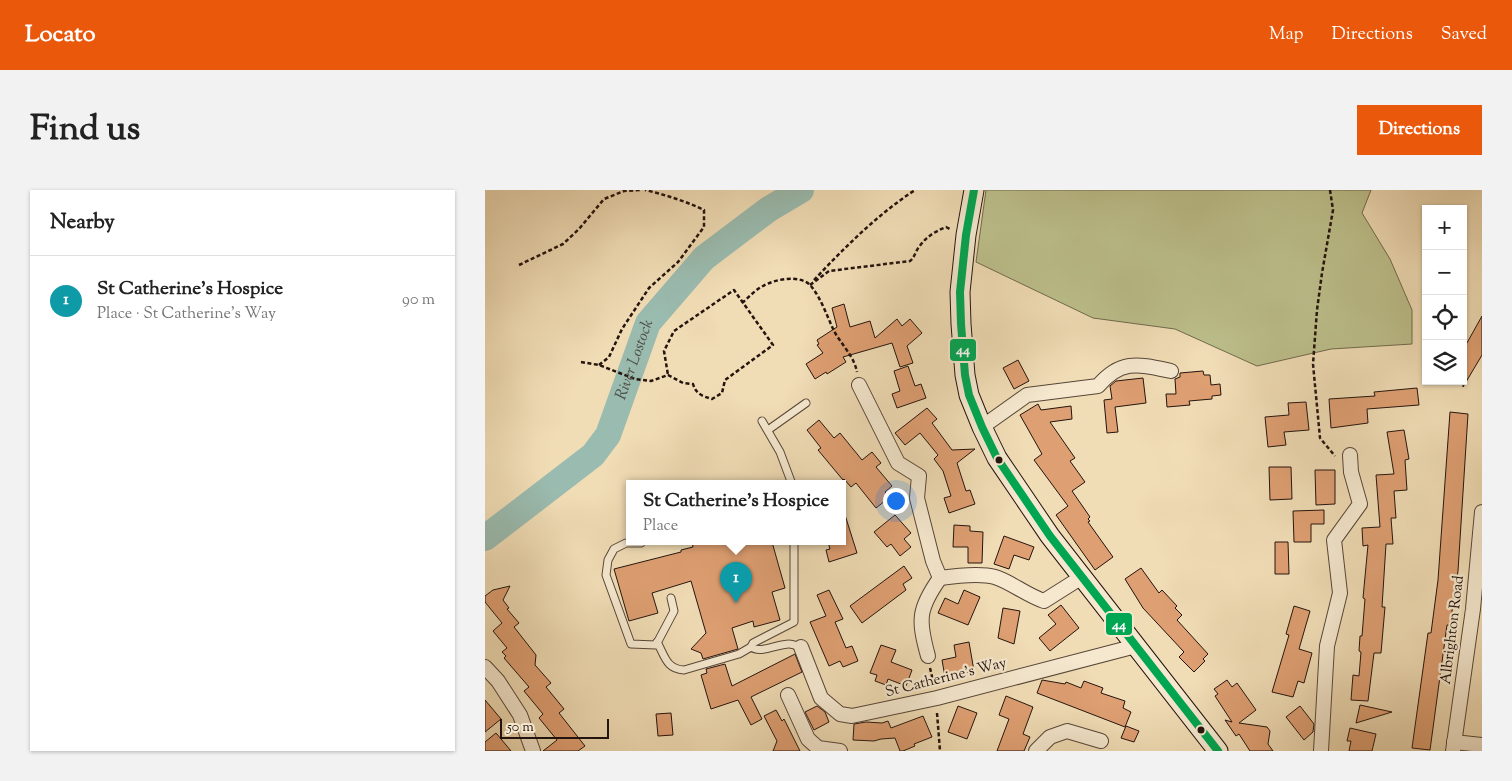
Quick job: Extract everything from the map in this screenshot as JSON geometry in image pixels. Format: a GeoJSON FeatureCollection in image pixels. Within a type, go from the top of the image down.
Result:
{"type":"FeatureCollection","features":[{"type":"Feature","properties":{"kind":"street"},"geometry":{"type":"LineString","coordinates":[[974,190],[966,235],[960,292],[965,375],[969,395],[982,427],[1002,465],[1050,536],[1218,751]]}},
{"type":"Feature","properties":{"kind":"street"},"geometry":{"type":"LineString","coordinates":[[982,427],[1027,395],[1097,386],[1119,367],[1151,367],[1171,371]]}},
{"type":"Feature","properties":{"kind":"street"},"geometry":{"type":"LineString","coordinates":[[859,385],[898,463],[919,476],[917,498],[933,562],[940,578]]}},
{"type":"Feature","properties":{"kind":"street"},"geometry":{"type":"LineString","coordinates":[[1321,751],[1327,646],[1340,592],[1334,540],[1360,504],[1351,472],[1350,455]]}},
{"type":"Feature","properties":{"kind":"street","name":"Albrighton Road"},"geometry":{"type":"LineString","coordinates":[[1453,747],[1478,609],[1482,512]]}},
{"type":"Feature","properties":{"kind":"street"},"geometry":{"type":"LineString","coordinates":[[928,656],[922,633],[921,617],[928,595],[940,578],[965,575],[994,577],[1032,597],[1044,601],[1082,577]]}},
{"type":"Feature","properties":{"kind":"street","name":"St Catherine's Way"},"geometry":{"type":"LineString","coordinates":[[801,647],[821,698],[840,714],[852,716],[937,698],[1136,646]]}},
{"type":"Feature","properties":{"kind":"street"},"geometry":{"type":"LineString","coordinates":[[485,667],[498,681],[520,715],[533,751]]}},
{"type":"Feature","properties":{"kind":"street"},"geometry":{"type":"LineString","coordinates":[[788,695],[809,739],[818,748],[840,751]]}},
{"type":"Feature","properties":{"kind":"street"},"geometry":{"type":"LineString","coordinates":[[1037,751],[1050,737],[1067,731],[1101,741]]}},
{"type":"Feature","properties":{"kind":"street"},"geometry":{"type":"LineString","coordinates":[[1453,747],[1482,745]]}},
{"type":"Feature","properties":{"kind":"lane"},"geometry":{"type":"LineString","coordinates":[[767,430],[807,403]]}},
{"type":"Feature","properties":{"kind":"lane"},"geometry":{"type":"LineString","coordinates":[[762,421],[780,452],[790,480]]}},
{"type":"Feature","properties":{"kind":"lane"},"geometry":{"type":"LineString","coordinates":[[626,543],[614,549],[608,560],[606,575],[631,644],[655,645],[674,611],[671,598]]}},
{"type":"Feature","properties":{"kind":"lane"},"geometry":{"type":"LineString","coordinates":[[657,642],[670,667],[684,670],[739,654],[751,647],[753,643],[794,622],[794,545]]}},
{"type":"Feature","properties":{"kind":"lane"},"geometry":{"type":"LineString","coordinates":[[751,647],[755,650],[787,644],[801,647]]}},
{"type":"Feature","properties":{"kind":"path"},"geometry":{"type":"LineString","coordinates":[[519,265],[563,244],[579,229],[604,198],[624,191],[640,190]]}},
{"type":"Feature","properties":{"kind":"path"},"geometry":{"type":"LineString","coordinates":[[599,365],[609,357],[622,328],[649,288],[678,262],[704,228],[704,210],[681,199],[645,190]]}},
{"type":"Feature","properties":{"kind":"path"},"geometry":{"type":"LineString","coordinates":[[810,285],[859,233],[894,204],[915,190]]}},
{"type":"Feature","properties":{"kind":"path"},"geometry":{"type":"LineString","coordinates":[[1330,190],[1333,210],[1321,273],[1313,364],[1320,438],[1351,472]]}},
{"type":"Feature","properties":{"kind":"path"},"geometry":{"type":"LineString","coordinates":[[810,285],[829,272],[910,261],[915,257],[917,250],[925,239],[945,227],[966,235]]}},
{"type":"Feature","properties":{"kind":"path"},"geometry":{"type":"LineString","coordinates":[[743,303],[753,292],[764,285],[776,281],[800,279],[810,285],[855,365],[859,385]]}},
{"type":"Feature","properties":{"kind":"path"},"geometry":{"type":"LineString","coordinates":[[734,290],[773,345],[725,380],[722,393],[712,399],[702,396],[695,390],[693,384],[683,382],[669,374],[665,351],[674,331],[734,290]]}},
{"type":"Feature","properties":{"kind":"path"},"geometry":{"type":"LineString","coordinates":[[581,362],[599,365],[635,379],[651,381],[669,374]]}},
{"type":"Feature","properties":{"kind":"green space"},"geometry":{"type":"Polygon","coordinates":[[[986,190],[1371,190],[1362,213],[1390,259],[1412,310],[1412,344],[1331,349],[1257,366],[1175,329],[1093,318],[976,262],[986,190]]]}},
{"type":"Feature","properties":{"kind":"building"},"geometry":{"type":"Polygon","coordinates":[[[844,304],[850,327],[870,321],[875,338],[897,319],[902,326],[910,319],[922,333],[907,346],[913,363],[900,367],[892,343],[843,357],[846,362],[815,379],[806,364],[823,353],[817,345],[819,344],[817,340],[837,327],[832,308],[844,304]]]}},
{"type":"Feature","properties":{"kind":"building"},"geometry":{"type":"Polygon","coordinates":[[[1482,316],[1482,355],[1467,380],[1467,343],[1482,316]]]}},
{"type":"Feature","properties":{"kind":"building"},"geometry":{"type":"Polygon","coordinates":[[[1018,360],[1029,381],[1014,389],[1003,368],[1018,360]]]}},
{"type":"Feature","properties":{"kind":"building"},"geometry":{"type":"Polygon","coordinates":[[[908,366],[915,386],[921,384],[926,398],[897,408],[892,394],[900,391],[894,371],[908,366]]]}},
{"type":"Feature","properties":{"kind":"building"},"geometry":{"type":"Polygon","coordinates":[[[1203,371],[1204,375],[1210,375],[1211,385],[1220,384],[1221,395],[1212,396],[1212,399],[1189,401],[1190,405],[1167,407],[1166,394],[1176,394],[1175,379],[1180,377],[1180,373],[1203,371]]]}},
{"type":"Feature","properties":{"kind":"building"},"geometry":{"type":"Polygon","coordinates":[[[1143,378],[1146,403],[1115,407],[1118,432],[1107,433],[1104,400],[1112,399],[1110,386],[1116,381],[1143,378]]]}},
{"type":"Feature","properties":{"kind":"building"},"geometry":{"type":"Polygon","coordinates":[[[1417,388],[1419,405],[1367,409],[1368,423],[1331,428],[1329,399],[1375,396],[1374,392],[1417,388]]]}},
{"type":"Feature","properties":{"kind":"building"},"geometry":{"type":"Polygon","coordinates":[[[1306,402],[1309,430],[1284,432],[1286,445],[1268,447],[1265,417],[1289,415],[1288,403],[1306,402]]]}},
{"type":"Feature","properties":{"kind":"building"},"geometry":{"type":"Polygon","coordinates":[[[1038,404],[1041,410],[1071,406],[1072,419],[1050,422],[1075,458],[1070,461],[1085,482],[1072,491],[1090,517],[1088,522],[1113,557],[1095,570],[1056,515],[1068,506],[1034,460],[1042,454],[1020,415],[1038,404]]]}},
{"type":"Feature","properties":{"kind":"building"},"geometry":{"type":"Polygon","coordinates":[[[927,408],[937,419],[932,423],[952,450],[975,449],[957,463],[966,491],[970,490],[975,504],[949,513],[944,498],[951,496],[943,471],[934,459],[938,455],[920,433],[905,445],[895,433],[927,408]]]}},
{"type":"Feature","properties":{"kind":"building"},"geometry":{"type":"Polygon","coordinates":[[[1450,412],[1468,414],[1458,571],[1450,625],[1447,625],[1430,750],[1412,748],[1428,633],[1431,633],[1438,580],[1450,412]]]}},
{"type":"Feature","properties":{"kind":"building"},"geometry":{"type":"Polygon","coordinates":[[[819,420],[834,438],[840,433],[862,460],[872,452],[881,463],[876,467],[892,486],[885,492],[890,497],[876,508],[856,483],[851,487],[846,480],[843,480],[818,450],[821,448],[807,430],[819,420]]]}},
{"type":"Feature","properties":{"kind":"building"},"geometry":{"type":"Polygon","coordinates":[[[1404,430],[1409,459],[1405,460],[1407,490],[1394,491],[1396,518],[1391,518],[1393,544],[1386,544],[1382,607],[1385,607],[1381,653],[1374,653],[1368,701],[1351,700],[1353,675],[1359,676],[1360,636],[1362,636],[1365,599],[1363,598],[1368,545],[1363,546],[1362,528],[1380,527],[1376,475],[1394,474],[1387,432],[1404,430]]]}},
{"type":"Feature","properties":{"kind":"building"},"geometry":{"type":"Polygon","coordinates":[[[1269,467],[1291,467],[1292,499],[1270,500],[1269,467]]]}},
{"type":"Feature","properties":{"kind":"building"},"geometry":{"type":"Polygon","coordinates":[[[1315,470],[1335,470],[1335,504],[1316,505],[1315,470]]]}},
{"type":"Feature","properties":{"kind":"building"},"geometry":{"type":"Polygon","coordinates":[[[1324,510],[1324,524],[1311,524],[1311,542],[1294,542],[1293,511],[1324,510]]]}},
{"type":"Feature","properties":{"kind":"building"},"geometry":{"type":"Polygon","coordinates":[[[895,515],[911,533],[904,539],[911,547],[900,556],[891,544],[887,547],[874,532],[895,515]]]}},
{"type":"Feature","properties":{"kind":"building"},"geometry":{"type":"Polygon","coordinates":[[[846,518],[857,553],[829,562],[826,550],[830,549],[829,545],[846,545],[846,518]]]}},
{"type":"Feature","properties":{"kind":"building"},"geometry":{"type":"Polygon","coordinates":[[[954,525],[970,526],[970,531],[983,532],[982,563],[968,563],[968,547],[953,547],[954,525]]]}},
{"type":"Feature","properties":{"kind":"building"},"geometry":{"type":"Polygon","coordinates":[[[1004,536],[1034,547],[1029,560],[1014,555],[1009,569],[994,564],[1004,536]]]}},
{"type":"Feature","properties":{"kind":"building"},"geometry":{"type":"Polygon","coordinates":[[[1275,542],[1288,542],[1289,574],[1275,574],[1275,542]]]}},
{"type":"Feature","properties":{"kind":"building"},"geometry":{"type":"Polygon","coordinates":[[[693,545],[773,545],[785,588],[772,592],[780,620],[754,627],[753,621],[732,628],[738,649],[703,659],[701,653],[691,649],[706,633],[691,581],[652,593],[658,613],[629,621],[614,569],[681,552],[681,550],[693,547],[693,545]]]}},
{"type":"Feature","properties":{"kind":"building"},"geometry":{"type":"Polygon","coordinates":[[[904,566],[912,578],[903,584],[906,590],[862,623],[850,606],[904,566]]]}},
{"type":"Feature","properties":{"kind":"building"},"geometry":{"type":"Polygon","coordinates":[[[1141,568],[1159,593],[1162,590],[1177,606],[1175,608],[1182,615],[1177,620],[1208,654],[1203,659],[1205,661],[1194,672],[1179,657],[1184,652],[1143,608],[1125,579],[1141,568]]]}},
{"type":"Feature","properties":{"kind":"building"},"geometry":{"type":"Polygon","coordinates":[[[510,586],[503,600],[509,608],[507,609],[519,623],[514,627],[536,655],[535,665],[551,683],[546,687],[564,709],[559,713],[585,746],[578,751],[543,751],[557,740],[539,718],[543,714],[524,691],[529,687],[504,658],[506,656],[502,652],[507,648],[493,631],[502,623],[485,602],[485,596],[493,590],[510,586]]]}},
{"type":"Feature","properties":{"kind":"building"},"geometry":{"type":"Polygon","coordinates":[[[829,590],[843,619],[835,622],[846,648],[852,646],[858,661],[843,667],[840,661],[829,666],[810,622],[826,616],[817,595],[829,590]]]}},
{"type":"Feature","properties":{"kind":"building"},"geometry":{"type":"Polygon","coordinates":[[[964,590],[980,597],[968,625],[938,613],[945,598],[958,604],[964,590]]]}},
{"type":"Feature","properties":{"kind":"building"},"geometry":{"type":"Polygon","coordinates":[[[1061,605],[1079,628],[1050,651],[1039,638],[1056,624],[1048,615],[1061,605]]]}},
{"type":"Feature","properties":{"kind":"building"},"geometry":{"type":"Polygon","coordinates":[[[1294,606],[1310,611],[1299,649],[1312,653],[1304,683],[1298,681],[1293,697],[1272,692],[1289,635],[1286,634],[1294,606]]]}},
{"type":"Feature","properties":{"kind":"building"},"geometry":{"type":"Polygon","coordinates":[[[1003,608],[1020,611],[1014,644],[998,638],[1003,608]]]}},
{"type":"Feature","properties":{"kind":"building"},"geometry":{"type":"Polygon","coordinates":[[[969,642],[974,671],[945,677],[942,660],[956,657],[954,645],[969,642]]]}},
{"type":"Feature","properties":{"kind":"building"},"geometry":{"type":"Polygon","coordinates":[[[881,645],[896,650],[891,662],[912,670],[906,686],[888,679],[886,685],[875,681],[877,675],[870,673],[881,645]]]}},
{"type":"Feature","properties":{"kind":"building"},"geometry":{"type":"Polygon","coordinates":[[[795,654],[802,672],[751,697],[762,719],[751,725],[738,700],[711,709],[701,675],[707,673],[706,669],[725,664],[732,686],[795,654]]]}},
{"type":"Feature","properties":{"kind":"building"},"geometry":{"type":"Polygon","coordinates":[[[1042,680],[1065,684],[1066,682],[1081,688],[1084,681],[1103,688],[1101,693],[1125,701],[1123,708],[1131,712],[1125,727],[1037,693],[1042,680]]]}},
{"type":"Feature","properties":{"kind":"building"},"geometry":{"type":"Polygon","coordinates":[[[1227,680],[1232,687],[1237,683],[1256,710],[1239,723],[1267,727],[1270,731],[1268,744],[1273,751],[1250,751],[1239,734],[1236,736],[1225,720],[1232,722],[1215,696],[1218,694],[1214,689],[1227,680]]]}},
{"type":"Feature","properties":{"kind":"building"},"geometry":{"type":"Polygon","coordinates":[[[1006,696],[1033,707],[1023,734],[1030,737],[1024,751],[997,751],[1009,719],[999,715],[1006,696]]]}},
{"type":"Feature","properties":{"kind":"building"},"geometry":{"type":"Polygon","coordinates":[[[485,700],[501,719],[485,732],[485,700]]]}},
{"type":"Feature","properties":{"kind":"building"},"geometry":{"type":"Polygon","coordinates":[[[1360,705],[1392,712],[1356,723],[1360,705]]]}},
{"type":"Feature","properties":{"kind":"building"},"geometry":{"type":"Polygon","coordinates":[[[817,706],[825,712],[829,722],[814,730],[805,712],[817,706]]]}},
{"type":"Feature","properties":{"kind":"building"},"geometry":{"type":"Polygon","coordinates":[[[958,706],[977,713],[967,739],[948,732],[958,706]]]}},
{"type":"Feature","properties":{"kind":"building"},"geometry":{"type":"Polygon","coordinates":[[[1300,706],[1314,724],[1313,732],[1304,740],[1286,717],[1300,706]]]}},
{"type":"Feature","properties":{"kind":"building"},"geometry":{"type":"Polygon","coordinates":[[[776,710],[782,721],[784,719],[800,751],[773,751],[777,741],[764,716],[776,710]]]}},
{"type":"Feature","properties":{"kind":"building"},"geometry":{"type":"Polygon","coordinates":[[[671,713],[673,735],[658,736],[656,714],[671,713]]]}},
{"type":"Feature","properties":{"kind":"building"},"geometry":{"type":"Polygon","coordinates":[[[923,716],[932,737],[914,744],[915,746],[903,751],[900,751],[895,738],[874,741],[853,740],[854,724],[888,721],[891,728],[923,716]]]}},
{"type":"Feature","properties":{"kind":"building"},"geometry":{"type":"Polygon","coordinates":[[[1126,726],[1139,731],[1134,742],[1121,738],[1126,726]]]}},
{"type":"Feature","properties":{"kind":"building"},"geometry":{"type":"Polygon","coordinates":[[[1350,728],[1376,734],[1372,751],[1349,751],[1351,741],[1347,741],[1350,728]]]}},
{"type":"Feature","properties":{"kind":"building"},"geometry":{"type":"Polygon","coordinates":[[[496,733],[511,751],[485,751],[485,742],[496,733]]]}},
{"type":"Feature","properties":{"kind":"waterway","name":"River Lostock"},"geometry":{"type":"LineString","coordinates":[[485,538],[593,455],[608,435],[648,323],[704,258],[769,209],[801,190]]}},
{"type":"Feature","properties":{"kind":"transit line","name":"44"},"geometry":{"type":"LineString","coordinates":[[974,190],[966,235],[960,292],[961,324],[965,375],[969,395],[982,427],[997,458],[1050,536],[1218,751]]}},
{"type":"Feature","properties":{"kind":"place","name":"St Catherine's Hospice"},"geometry":{"type":"Point","coordinates":[736,603]}}]}
